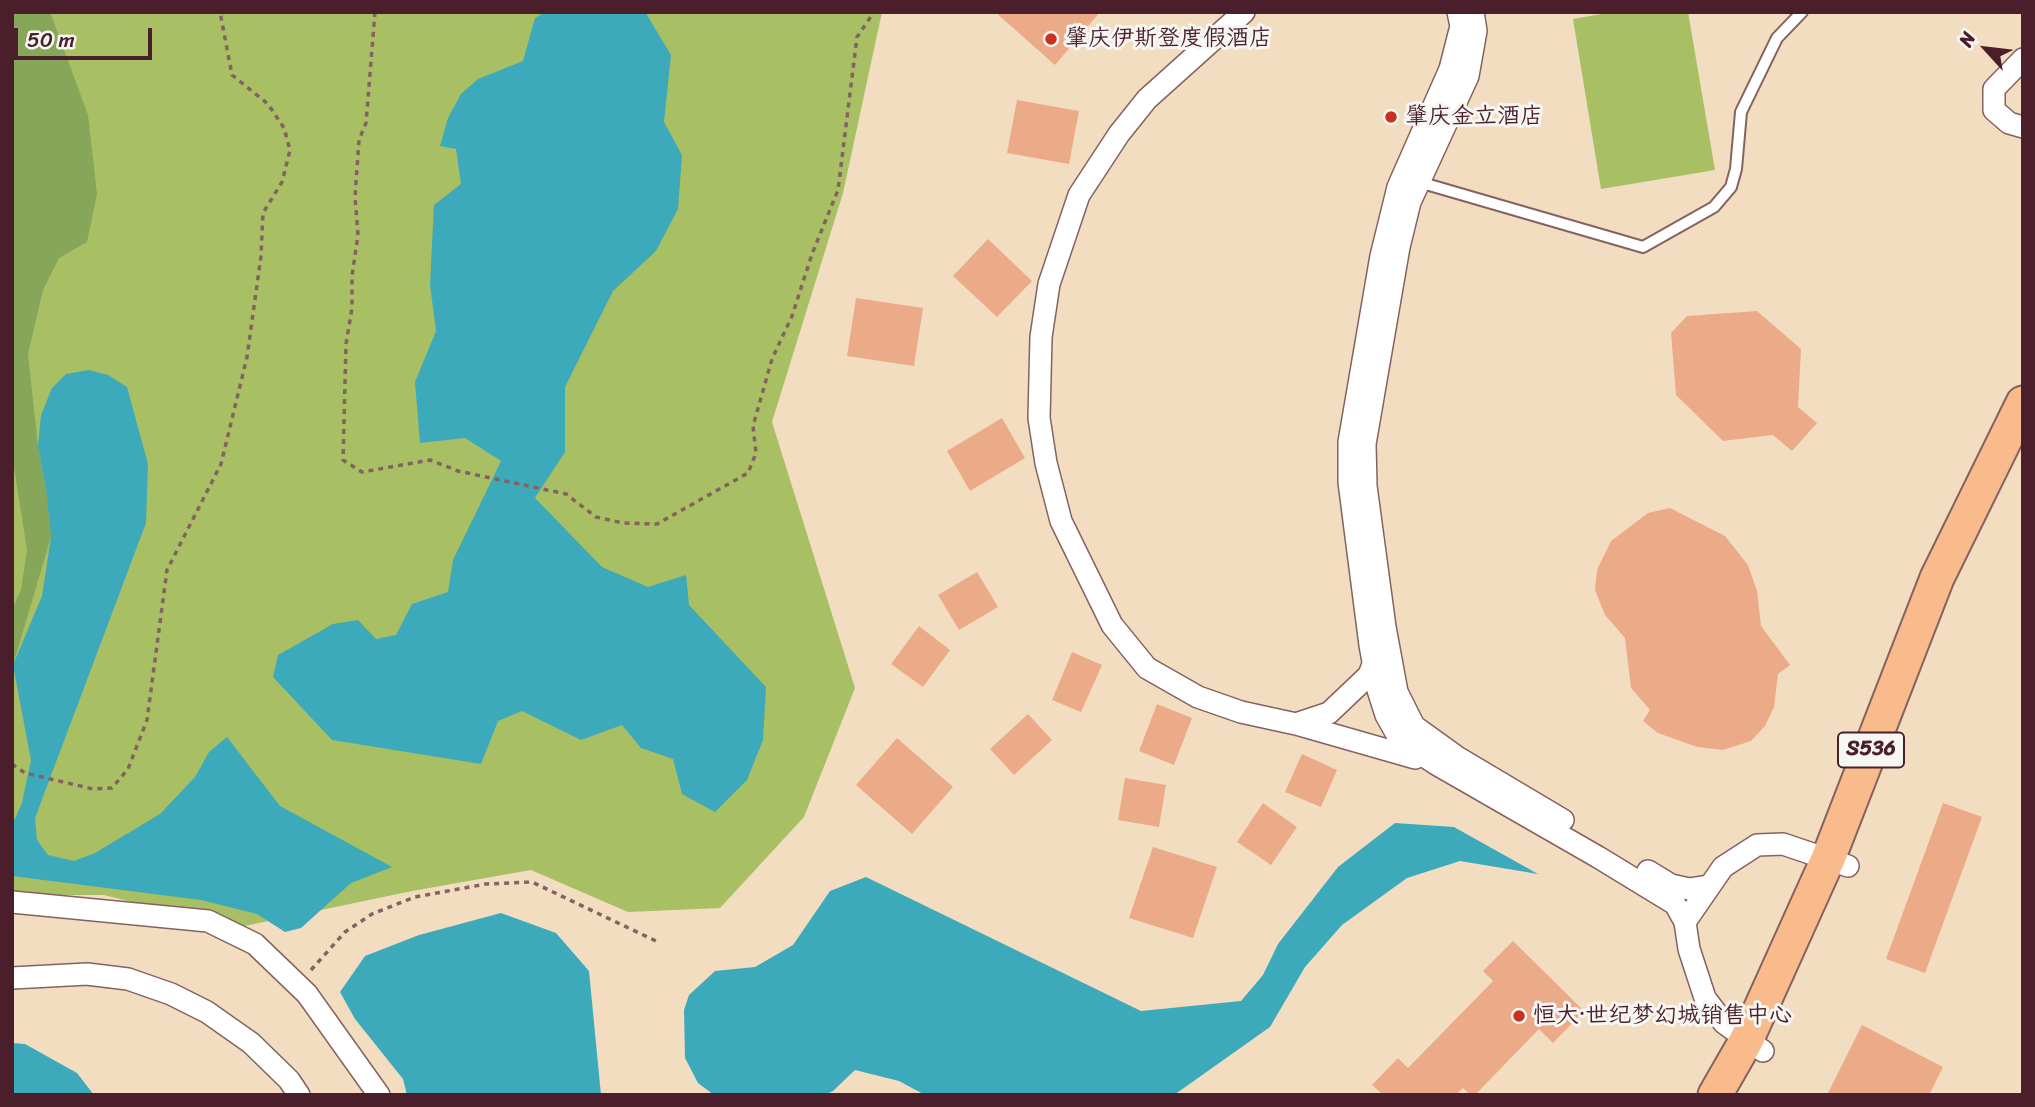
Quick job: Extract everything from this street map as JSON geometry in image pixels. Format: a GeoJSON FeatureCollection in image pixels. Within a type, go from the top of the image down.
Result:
{"type":"FeatureCollection","features":[{"type":"Feature","properties":{"kind":"main road","name":"S536"},"geometry":{"type":"LineString","coordinates":[[1838,863],[1937,578],[2023,403]]}},
{"type":"Feature","properties":{"kind":"main road","name":"S536"},"geometry":{"type":"LineString","coordinates":[[1736,1095],[1754,1046],[1838,863],[1980,530],[2023,446]]}},
{"type":"Feature","properties":{"kind":"main road","name":"S536"},"geometry":{"type":"LineString","coordinates":[[1715,1095],[1754,1046]]}},
{"type":"Feature","properties":{"kind":"street"},"geometry":{"type":"LineString","coordinates":[[1244,12],[1147,99],[1119,134],[1079,195],[1049,284],[1041,337],[1039,418],[1046,463],[1061,521],[1112,625],[1147,668],[1198,697],[1241,712],[1296,724],[1436,764]]}},
{"type":"Feature","properties":{"kind":"street"},"geometry":{"type":"LineString","coordinates":[[1458,12],[1461,26],[1450,69],[1398,187],[1381,256],[1349,443],[1349,482],[1373,664],[1386,715],[1400,740],[1436,764],[1675,904],[1685,922],[1689,949],[1705,998],[1724,1023],[1754,1046]]}},
{"type":"Feature","properties":{"kind":"street"},"geometry":{"type":"LineString","coordinates":[[1473,12],[1476,31],[1468,76],[1410,202],[1399,247],[1365,444],[1366,486],[1385,627],[1397,692],[1414,726],[1457,757],[1671,885],[1689,889],[1708,886]]}},
{"type":"Feature","properties":{"kind":"street"},"geometry":{"type":"LineString","coordinates":[[2023,59],[1994,89],[1994,110],[2009,123],[2023,127]]}},
{"type":"Feature","properties":{"kind":"street"},"geometry":{"type":"LineString","coordinates":[[1296,724],[1329,713],[1369,675],[1373,664]]}},
{"type":"Feature","properties":{"kind":"street"},"geometry":{"type":"LineString","coordinates":[[1685,922],[1723,867],[1757,845],[1783,844],[1838,863]]}},
{"type":"Feature","properties":{"kind":"street"},"geometry":{"type":"LineString","coordinates":[[12,902],[208,921],[255,944],[298,985],[379,1095]]}},
{"type":"Feature","properties":{"kind":"street"},"geometry":{"type":"LineString","coordinates":[[12,978],[87,974],[128,979],[171,994],[207,1012],[251,1043],[289,1080],[299,1095]]}},
{"type":"Feature","properties":{"kind":"lane"},"geometry":{"type":"LineString","coordinates":[[1419,182],[1643,247],[1714,207],[1731,187],[1736,169],[1741,112],[1777,38],[1802,12]]}},
{"type":"Feature","properties":{"kind":"path"},"geometry":{"type":"LineString","coordinates":[[12,764],[25,773],[93,789],[112,788],[128,769],[147,720],[167,570],[221,464],[247,357],[261,256],[262,213],[282,182],[290,150],[284,128],[268,104],[232,75],[220,12]]}},
{"type":"Feature","properties":{"kind":"path"},"geometry":{"type":"LineString","coordinates":[[374,12],[366,123],[359,140],[356,186],[358,235],[346,344],[343,460],[362,471],[430,460],[458,471],[566,494],[596,517],[623,523],[657,524],[748,473],[757,453],[753,426],[772,359],[792,316],[812,254],[838,190],[857,37],[874,12]]}},
{"type":"Feature","properties":{"kind":"path"},"geometry":{"type":"LineString","coordinates":[[298,985],[345,932],[372,914],[415,897],[486,884],[532,882],[658,942]]}},
{"type":"Feature","properties":{"kind":"green space"},"geometry":{"type":"Polygon","coordinates":[[[12,12],[882,12],[843,193],[772,422],[855,688],[804,817],[720,908],[628,912],[531,870],[412,891],[235,928],[104,895],[12,895],[12,12]]]}},
{"type":"Feature","properties":{"kind":"green space"},"geometry":{"type":"Polygon","coordinates":[[[12,12],[50,12],[88,115],[97,194],[87,242],[59,258],[43,290],[28,354],[51,537],[13,665],[12,609],[21,590],[27,550],[12,455],[12,12]]]}},
{"type":"Feature","properties":{"kind":"green space"},"geometry":{"type":"Polygon","coordinates":[[[1613,12],[1688,12],[1715,170],[1601,189],[1573,19],[1613,12]]]}},
{"type":"Feature","properties":{"kind":"water"},"geometry":{"type":"Polygon","coordinates":[[[545,12],[648,12],[647,15],[671,55],[664,122],[682,155],[678,209],[656,251],[613,291],[565,387],[565,452],[535,498],[602,567],[648,587],[686,575],[689,605],[766,687],[763,740],[747,780],[715,812],[682,794],[673,759],[641,748],[622,725],[581,740],[522,711],[498,721],[481,764],[332,740],[273,677],[278,655],[333,624],[358,620],[376,639],[396,635],[412,604],[448,592],[453,560],[501,461],[465,438],[420,443],[415,382],[436,331],[430,285],[434,205],[461,184],[456,149],[440,146],[448,118],[461,94],[478,79],[523,61],[535,18],[545,12]]]}},
{"type":"Feature","properties":{"kind":"water"},"geometry":{"type":"Polygon","coordinates":[[[89,370],[108,375],[127,387],[148,464],[146,523],[35,818],[37,840],[48,855],[74,861],[95,853],[160,814],[195,777],[209,752],[227,737],[280,806],[392,867],[351,883],[301,928],[285,932],[257,914],[201,900],[12,876],[12,825],[22,803],[31,760],[13,665],[42,596],[51,537],[38,446],[41,415],[52,388],[66,374],[89,370]]]}},
{"type":"Feature","properties":{"kind":"water"},"geometry":{"type":"Polygon","coordinates":[[[1395,823],[1454,827],[1538,874],[1460,861],[1407,878],[1342,925],[1305,967],[1270,1027],[1174,1095],[925,1095],[899,1081],[855,1070],[833,1091],[824,1095],[714,1095],[698,1083],[685,1058],[684,1010],[689,995],[715,971],[755,967],[793,945],[830,891],[866,877],[1141,1011],[1241,1001],[1263,975],[1278,944],[1338,867],[1395,823]]]}},
{"type":"Feature","properties":{"kind":"water"},"geometry":{"type":"Polygon","coordinates":[[[501,913],[556,933],[589,971],[601,1095],[407,1095],[403,1079],[355,1019],[340,992],[365,956],[419,935],[501,913]]]}},
{"type":"Feature","properties":{"kind":"water"},"geometry":{"type":"Polygon","coordinates":[[[12,1043],[25,1044],[77,1073],[94,1095],[12,1095],[12,1043]]]}},
{"type":"Feature","properties":{"kind":"building","name":"肇庆伊斯登度假酒店"},"geometry":{"type":"Polygon","coordinates":[[[995,12],[1100,12],[1055,65],[995,12]]]}},
{"type":"Feature","properties":{"kind":"building"},"geometry":{"type":"Polygon","coordinates":[[[1017,100],[1079,111],[1069,164],[1007,153],[1017,100]]]}},
{"type":"Feature","properties":{"kind":"building"},"geometry":{"type":"Polygon","coordinates":[[[988,239],[1032,281],[997,317],[953,276],[988,239]]]}},
{"type":"Feature","properties":{"kind":"building"},"geometry":{"type":"Polygon","coordinates":[[[856,298],[923,308],[914,366],[847,356],[856,298]]]}},
{"type":"Feature","properties":{"kind":"building"},"geometry":{"type":"Polygon","coordinates":[[[1757,311],[1801,349],[1798,407],[1817,423],[1792,451],[1773,435],[1723,441],[1676,395],[1671,333],[1687,316],[1757,311]]]}},
{"type":"Feature","properties":{"kind":"building"},"geometry":{"type":"Polygon","coordinates":[[[1002,418],[1025,458],[970,491],[947,451],[1002,418]]]}},
{"type":"Feature","properties":{"kind":"building"},"geometry":{"type":"Polygon","coordinates":[[[1670,508],[1725,536],[1748,565],[1757,591],[1761,626],[1790,665],[1778,674],[1774,707],[1765,726],[1751,741],[1723,750],[1697,747],[1658,733],[1643,721],[1650,710],[1631,688],[1625,638],[1605,615],[1595,590],[1597,570],[1611,541],[1648,513],[1670,508]]]}},
{"type":"Feature","properties":{"kind":"building"},"geometry":{"type":"Polygon","coordinates":[[[977,572],[998,607],[959,630],[938,595],[977,572]]]}},
{"type":"Feature","properties":{"kind":"building"},"geometry":{"type":"Polygon","coordinates":[[[919,626],[950,650],[923,687],[891,664],[919,626]]]}},
{"type":"Feature","properties":{"kind":"building"},"geometry":{"type":"Polygon","coordinates":[[[1072,652],[1102,665],[1081,712],[1052,700],[1072,652]]]}},
{"type":"Feature","properties":{"kind":"building"},"geometry":{"type":"Polygon","coordinates":[[[1157,704],[1192,718],[1174,765],[1139,751],[1157,704]]]}},
{"type":"Feature","properties":{"kind":"building"},"geometry":{"type":"Polygon","coordinates":[[[1028,714],[1052,740],[1014,775],[990,749],[1028,714]]]}},
{"type":"Feature","properties":{"kind":"building"},"geometry":{"type":"Polygon","coordinates":[[[897,738],[953,787],[912,834],[856,785],[897,738]]]}},
{"type":"Feature","properties":{"kind":"building"},"geometry":{"type":"Polygon","coordinates":[[[1302,754],[1337,770],[1321,807],[1285,792],[1302,754]]]}},
{"type":"Feature","properties":{"kind":"building"},"geometry":{"type":"Polygon","coordinates":[[[1125,778],[1166,785],[1159,827],[1118,820],[1125,778]]]}},
{"type":"Feature","properties":{"kind":"building"},"geometry":{"type":"Polygon","coordinates":[[[1263,803],[1297,827],[1271,865],[1237,842],[1263,803]]]}},
{"type":"Feature","properties":{"kind":"building"},"geometry":{"type":"Polygon","coordinates":[[[1943,803],[1982,817],[1925,973],[1886,959],[1943,803]]]}},
{"type":"Feature","properties":{"kind":"building"},"geometry":{"type":"Polygon","coordinates":[[[1153,847],[1217,867],[1193,938],[1129,918],[1153,847]]]}},
{"type":"Feature","properties":{"kind":"building","name":"恒大·世纪梦幻城销售中心"},"geometry":{"type":"Polygon","coordinates":[[[1513,941],[1584,1011],[1553,1043],[1539,1029],[1475,1095],[1470,1095],[1463,1088],[1456,1095],[1383,1095],[1372,1085],[1398,1058],[1408,1068],[1493,981],[1483,971],[1513,941]]]}},
{"type":"Feature","properties":{"kind":"building"},"geometry":{"type":"Polygon","coordinates":[[[1862,1025],[1943,1067],[1929,1095],[1827,1095],[1862,1025]]]}},
{"type":"Feature","properties":{"kind":"place","name":"肇庆伊斯登度假酒店"},"geometry":{"type":"Point","coordinates":[1051,39]}},
{"type":"Feature","properties":{"kind":"place","name":"肇庆金立酒店"},"geometry":{"type":"Point","coordinates":[1391,117]}},
{"type":"Feature","properties":{"kind":"place","name":"恒大·世纪梦幻城销售中心"},"geometry":{"type":"Point","coordinates":[1519,1016]}}]}
